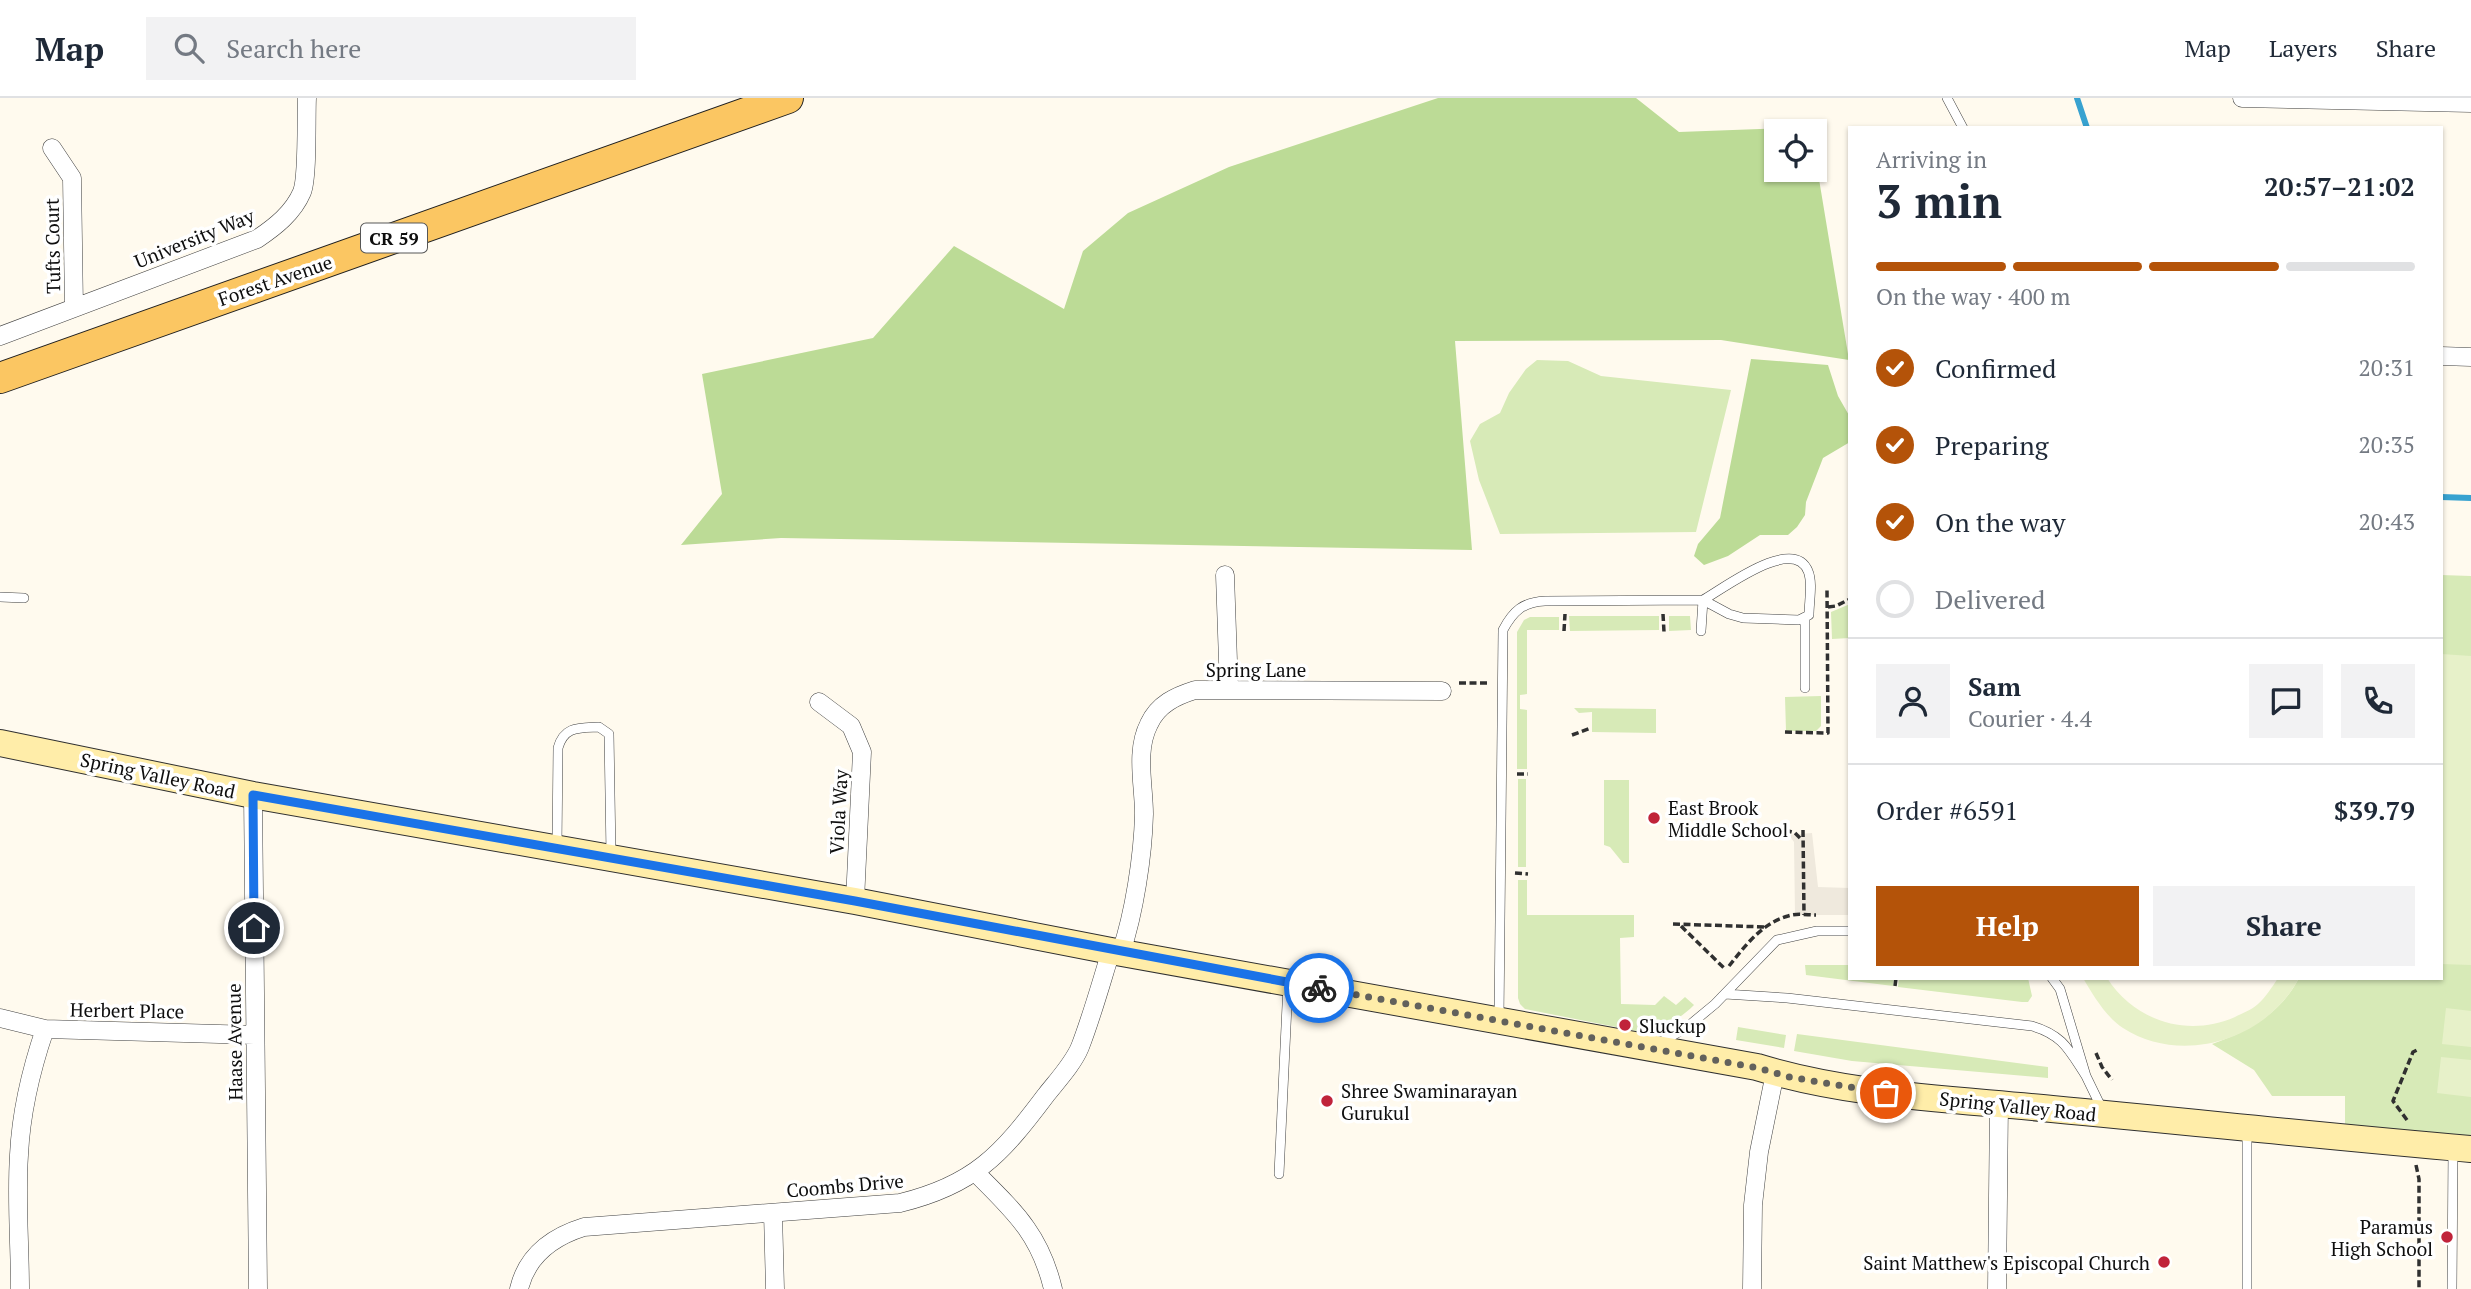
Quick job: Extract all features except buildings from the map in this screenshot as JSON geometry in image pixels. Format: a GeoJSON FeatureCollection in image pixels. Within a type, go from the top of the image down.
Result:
{"type":"FeatureCollection","features":[{"type":"Feature","properties":{"kind":"main road","name":"Forest Avenue"},"geometry":{"type":"LineString","coordinates":[[0,379],[788,98]]}},
{"type":"Feature","properties":{"kind":"street","name":"University Way"},"geometry":{"type":"LineString","coordinates":[[0,336],[257,239],[275,227],[291,210],[303,186],[307,98]]}},
{"type":"Feature","properties":{"kind":"street"},"geometry":{"type":"LineString","coordinates":[[2242,98],[2471,103]]}},
{"type":"Feature","properties":{"kind":"street","name":"Tufts Court"},"geometry":{"type":"LineString","coordinates":[[52,148],[72,178],[74,308]]}},
{"type":"Feature","properties":{"kind":"street"},"geometry":{"type":"LineString","coordinates":[[2443,356],[2471,357]]}},
{"type":"Feature","properties":{"kind":"street"},"geometry":{"type":"LineString","coordinates":[[1225,575],[1228,690]]}},
{"type":"Feature","properties":{"kind":"street","name":"Spring Lane"},"geometry":{"type":"LineString","coordinates":[[1116,952],[1130,926],[1136,885],[1144,816],[1142,752],[1147,728],[1161,706],[1176,696],[1195,690],[1441,691]]}},
{"type":"Feature","properties":{"kind":"street","name":"Viola Way"},"geometry":{"type":"LineString","coordinates":[[819,702],[851,726],[862,752],[855,901]]}},
{"type":"Feature","properties":{"kind":"street","name":"Spring Valley Road"},"geometry":{"type":"LineString","coordinates":[[0,743],[253,795],[855,901],[1116,952],[1886,1093],[2462,1148]]}},
{"type":"Feature","properties":{"kind":"street","name":"Haase Avenue"},"geometry":{"type":"LineString","coordinates":[[253,795],[258,1289]]}},
{"type":"Feature","properties":{"kind":"street","name":"Coombs Drive"},"geometry":{"type":"LineString","coordinates":[[519,1289],[531,1260],[546,1245],[563,1233],[584,1227],[900,1203],[930,1196],[958,1183],[998,1153],[1028,1119],[1079,1050],[1116,952]]}},
{"type":"Feature","properties":{"kind":"street","name":"Herbert Place"},"geometry":{"type":"LineString","coordinates":[[0,1018],[45,1029],[254,1035]]}},
{"type":"Feature","properties":{"kind":"street"},"geometry":{"type":"LineString","coordinates":[[20,1289],[19,1155],[24,1107],[45,1029]]}},
{"type":"Feature","properties":{"kind":"street"},"geometry":{"type":"LineString","coordinates":[[1752,1289],[1754,1205],[1759,1152],[1774,1073]]}},
{"type":"Feature","properties":{"kind":"street"},"geometry":{"type":"LineString","coordinates":[[1997,1289],[1999,1104]]}},
{"type":"Feature","properties":{"kind":"street"},"geometry":{"type":"LineString","coordinates":[[975,1172],[1019,1215],[1037,1242],[1053,1289]]}},
{"type":"Feature","properties":{"kind":"street"},"geometry":{"type":"LineString","coordinates":[[773,1213],[775,1289]]}},
{"type":"Feature","properties":{"kind":"lane"},"geometry":{"type":"LineString","coordinates":[[1947,98],[1962,126]]}},
{"type":"Feature","properties":{"kind":"lane"},"geometry":{"type":"LineString","coordinates":[[1499,1021],[1503,630],[1517,609],[1531,602],[1703,600],[1771,561],[1792,558],[1802,562],[1809,572],[1810,615],[1805,618],[1743,618],[1728,614],[1703,600]]}},
{"type":"Feature","properties":{"kind":"lane"},"geometry":{"type":"LineString","coordinates":[[0,597],[24,598]]}},
{"type":"Feature","properties":{"kind":"lane"},"geometry":{"type":"LineString","coordinates":[[1701,631],[1703,600]]}},
{"type":"Feature","properties":{"kind":"lane"},"geometry":{"type":"LineString","coordinates":[[1805,618],[1805,688]]}},
{"type":"Feature","properties":{"kind":"lane"},"geometry":{"type":"LineString","coordinates":[[557,850],[560,740],[566,731],[572,728],[599,727],[609,734],[611,859]]}},
{"type":"Feature","properties":{"kind":"lane"},"geometry":{"type":"LineString","coordinates":[[1647,1048],[1686,1028],[1725,994],[1777,940],[1817,931],[1848,931]]}},
{"type":"Feature","properties":{"kind":"lane"},"geometry":{"type":"LineString","coordinates":[[2053,980],[2060,989],[2086,1076],[2104,1114]]}},
{"type":"Feature","properties":{"kind":"lane"},"geometry":{"type":"LineString","coordinates":[[1279,1174],[1288,983]]}},
{"type":"Feature","properties":{"kind":"lane"},"geometry":{"type":"LineString","coordinates":[[1725,994],[1787,998],[2032,1026],[2052,1031],[2086,1076]]}},
{"type":"Feature","properties":{"kind":"lane"},"geometry":{"type":"LineString","coordinates":[[2246,1289],[2247,1128]]}},
{"type":"Feature","properties":{"kind":"lane"},"geometry":{"type":"LineString","coordinates":[[2452,1289],[2462,1148]]}},
{"type":"Feature","properties":{"kind":"path"},"geometry":{"type":"LineString","coordinates":[[1785,732],[1828,733],[1827,590]]}},
{"type":"Feature","properties":{"kind":"path"},"geometry":{"type":"LineString","coordinates":[[1828,607],[1848,601]]}},
{"type":"Feature","properties":{"kind":"path"},"geometry":{"type":"LineString","coordinates":[[1553,614],[1577,614]]}},
{"type":"Feature","properties":{"kind":"path"},"geometry":{"type":"LineString","coordinates":[[1564,631],[1565,614]]}},
{"type":"Feature","properties":{"kind":"path"},"geometry":{"type":"LineString","coordinates":[[1651,614],[1663,614],[1664,632]]}},
{"type":"Feature","properties":{"kind":"path"},"geometry":{"type":"LineString","coordinates":[[1441,691],[1452,684],[1501,682]]}},
{"type":"Feature","properties":{"kind":"path"},"geometry":{"type":"LineString","coordinates":[[1572,735],[1591,728]]}},
{"type":"Feature","properties":{"kind":"path"},"geometry":{"type":"LineString","coordinates":[[1514,774],[1528,774]]}},
{"type":"Feature","properties":{"kind":"path"},"geometry":{"type":"LineString","coordinates":[[1785,830],[1795,833],[1803,841]]}},
{"type":"Feature","properties":{"kind":"path"},"geometry":{"type":"LineString","coordinates":[[1803,830],[1804,915]]}},
{"type":"Feature","properties":{"kind":"path"},"geometry":{"type":"LineString","coordinates":[[1515,861],[1515,873],[1528,874]]}},
{"type":"Feature","properties":{"kind":"path"},"geometry":{"type":"LineString","coordinates":[[1718,979],[1749,941],[1766,927],[1791,914],[1827,915]]}},
{"type":"Feature","properties":{"kind":"path"},"geometry":{"type":"LineString","coordinates":[[1726,970],[1686,929],[1674,924],[1766,927]]}},
{"type":"Feature","properties":{"kind":"path"},"geometry":{"type":"LineString","coordinates":[[1895,986],[1896,980]]}},
{"type":"Feature","properties":{"kind":"path"},"geometry":{"type":"LineString","coordinates":[[2419,1049],[2413,1052],[2393,1101],[2417,1131],[2419,1289]]}},
{"type":"Feature","properties":{"kind":"green space"},"geometry":{"type":"Polygon","coordinates":[[[1438,98],[1636,98],[1679,132],[1764,129],[1764,182],[1819,182],[1848,360],[1721,340],[1455,341],[1472,550],[781,538],[681,545],[722,494],[702,374],[873,338],[954,246],[1064,309],[1083,251],[1128,213],[1229,167],[1438,98]]]}},
{"type":"Feature","properties":{"kind":"green space"},"geometry":{"type":"Polygon","coordinates":[[[1751,359],[1828,365],[1838,396],[1848,414],[1848,443],[1823,458],[1806,502],[1805,515],[1797,527],[1788,535],[1760,535],[1728,556],[1704,565],[1694,556],[1698,544],[1720,518],[1751,359]]]}},
{"type":"Feature","properties":{"kind":"green space"},"geometry":{"type":"Polygon","coordinates":[[[1537,360],[1568,361],[1601,376],[1731,390],[1696,532],[1500,534],[1479,480],[1470,441],[1480,424],[1500,413],[1509,393],[1526,369],[1537,360]]]}},
{"type":"Feature","properties":{"kind":"green space"},"geometry":{"type":"Polygon","coordinates":[[[2443,575],[2471,576],[2471,1149],[2345,1137],[2345,1096],[2272,1096],[2254,1070],[2212,1044],[2262,1020],[2283,1002],[2298,980],[2443,980],[2443,575]]]}},
{"type":"Feature","properties":{"kind":"green space"},"geometry":{"type":"Polygon","coordinates":[[[1848,605],[1848,638],[1832,639],[1831,612],[1848,605]]]}},
{"type":"Feature","properties":{"kind":"green space"},"geometry":{"type":"Polygon","coordinates":[[[1569,616],[1659,616],[1659,630],[1570,631],[1569,616]]]}},
{"type":"Feature","properties":{"kind":"green space"},"geometry":{"type":"Polygon","coordinates":[[[1669,616],[1690,616],[1691,630],[1669,631],[1669,616]]]}},
{"type":"Feature","properties":{"kind":"green space"},"geometry":{"type":"Polygon","coordinates":[[[1530,617],[1559,617],[1559,630],[1527,630],[1527,694],[1520,695],[1520,709],[1527,710],[1527,769],[1517,769],[1517,632],[1524,620],[1530,617]]]}},
{"type":"Feature","properties":{"kind":"green space"},"geometry":{"type":"Polygon","coordinates":[[[2443,654],[2471,656],[2471,965],[2443,964],[2443,654]]]}},
{"type":"Feature","properties":{"kind":"green space"},"geometry":{"type":"Polygon","coordinates":[[[1821,696],[1821,726],[1816,731],[1786,731],[1785,697],[1821,696]]]}},
{"type":"Feature","properties":{"kind":"green space"},"geometry":{"type":"Polygon","coordinates":[[[1574,708],[1656,709],[1656,733],[1592,732],[1592,712],[1579,713],[1574,708]]]}},
{"type":"Feature","properties":{"kind":"green space"},"geometry":{"type":"Polygon","coordinates":[[[1518,779],[1526,779],[1526,867],[1518,867],[1518,779]]]}},
{"type":"Feature","properties":{"kind":"green space"},"geometry":{"type":"Polygon","coordinates":[[[1604,780],[1629,780],[1629,863],[1623,863],[1610,847],[1604,845],[1604,780]]]}},
{"type":"Feature","properties":{"kind":"green space"},"geometry":{"type":"Polygon","coordinates":[[[1518,880],[1527,880],[1527,915],[1634,915],[1634,937],[1620,938],[1621,1004],[1655,1005],[1664,996],[1676,1005],[1685,997],[1694,1005],[1668,1024],[1636,1031],[1525,1009],[1518,998],[1518,880]]]}},
{"type":"Feature","properties":{"kind":"green space"},"geometry":{"type":"Polygon","coordinates":[[[1805,965],[1848,965],[1848,980],[1894,980],[1893,986],[1806,975],[1805,965]]]}},
{"type":"Feature","properties":{"kind":"green space"},"geometry":{"type":"Polygon","coordinates":[[[1899,980],[2028,980],[2032,996],[2028,1002],[2022,1002],[1898,987],[1899,980]]]}},
{"type":"Feature","properties":{"kind":"green space"},"geometry":{"type":"Polygon","coordinates":[[[2084,980],[2109,980],[2132,1005],[2147,1015],[2181,1025],[2199,1026],[2235,1017],[2253,1008],[2277,980],[2298,980],[2285,1000],[2245,1031],[2196,1045],[2171,1045],[2146,1039],[2123,1028],[2096,998],[2084,980]]]}},
{"type":"Feature","properties":{"kind":"green space"},"geometry":{"type":"Polygon","coordinates":[[[2446,1008],[2471,1011],[2471,1047],[2442,1044],[2446,1008]]]}},
{"type":"Feature","properties":{"kind":"green space"},"geometry":{"type":"Polygon","coordinates":[[[1738,1027],[1786,1035],[1784,1048],[1736,1040],[1738,1027]]]}},
{"type":"Feature","properties":{"kind":"green space"},"geometry":{"type":"Polygon","coordinates":[[[1797,1034],[2048,1067],[2048,1078],[1852,1061],[1794,1051],[1797,1034]]]}},
{"type":"Feature","properties":{"kind":"green space"},"geometry":{"type":"Polygon","coordinates":[[[2441,1057],[2471,1060],[2471,1097],[2437,1093],[2441,1057]]]}},
{"type":"Feature","properties":{"kind":"shaded area"},"geometry":{"type":"Polygon","coordinates":[[[1812,833],[1818,887],[1848,888],[1848,915],[1795,915],[1794,842],[1789,835],[1812,833]]]}},
{"type":"Feature","properties":{"kind":"waterway"},"geometry":{"type":"LineString","coordinates":[[2077,98],[2086,126]]}},
{"type":"Feature","properties":{"kind":"waterway"},"geometry":{"type":"LineString","coordinates":[[2443,497],[2471,498]]}},
{"type":"Feature","properties":{"kind":"way so far"},"geometry":{"type":"LineString","coordinates":[[1319,988],[1886,1093]]}},
{"type":"Feature","properties":{"kind":"place","name":"East Brook Middle School"},"geometry":{"type":"Point","coordinates":[1654,818]}},
{"type":"Feature","properties":{"kind":"place","name":"Sluckup"},"geometry":{"type":"Point","coordinates":[1625,1025]}},
{"type":"Feature","properties":{"kind":"place","name":"Shree Swaminarayan Gurukul"},"geometry":{"type":"Point","coordinates":[1327,1101]}},
{"type":"Feature","properties":{"kind":"place","name":"Paramus High School"},"geometry":{"type":"Point","coordinates":[2447,1237]}},
{"type":"Feature","properties":{"kind":"place","name":"Saint Matthew's Episcopal Church"},"geometry":{"type":"Point","coordinates":[2164,1262]}},
{"type":"Feature","properties":{"kind":"route"},"geometry":{"type":"LineString","coordinates":[[254,928],[253,795],[855,901],[1319,988]]}}]}
